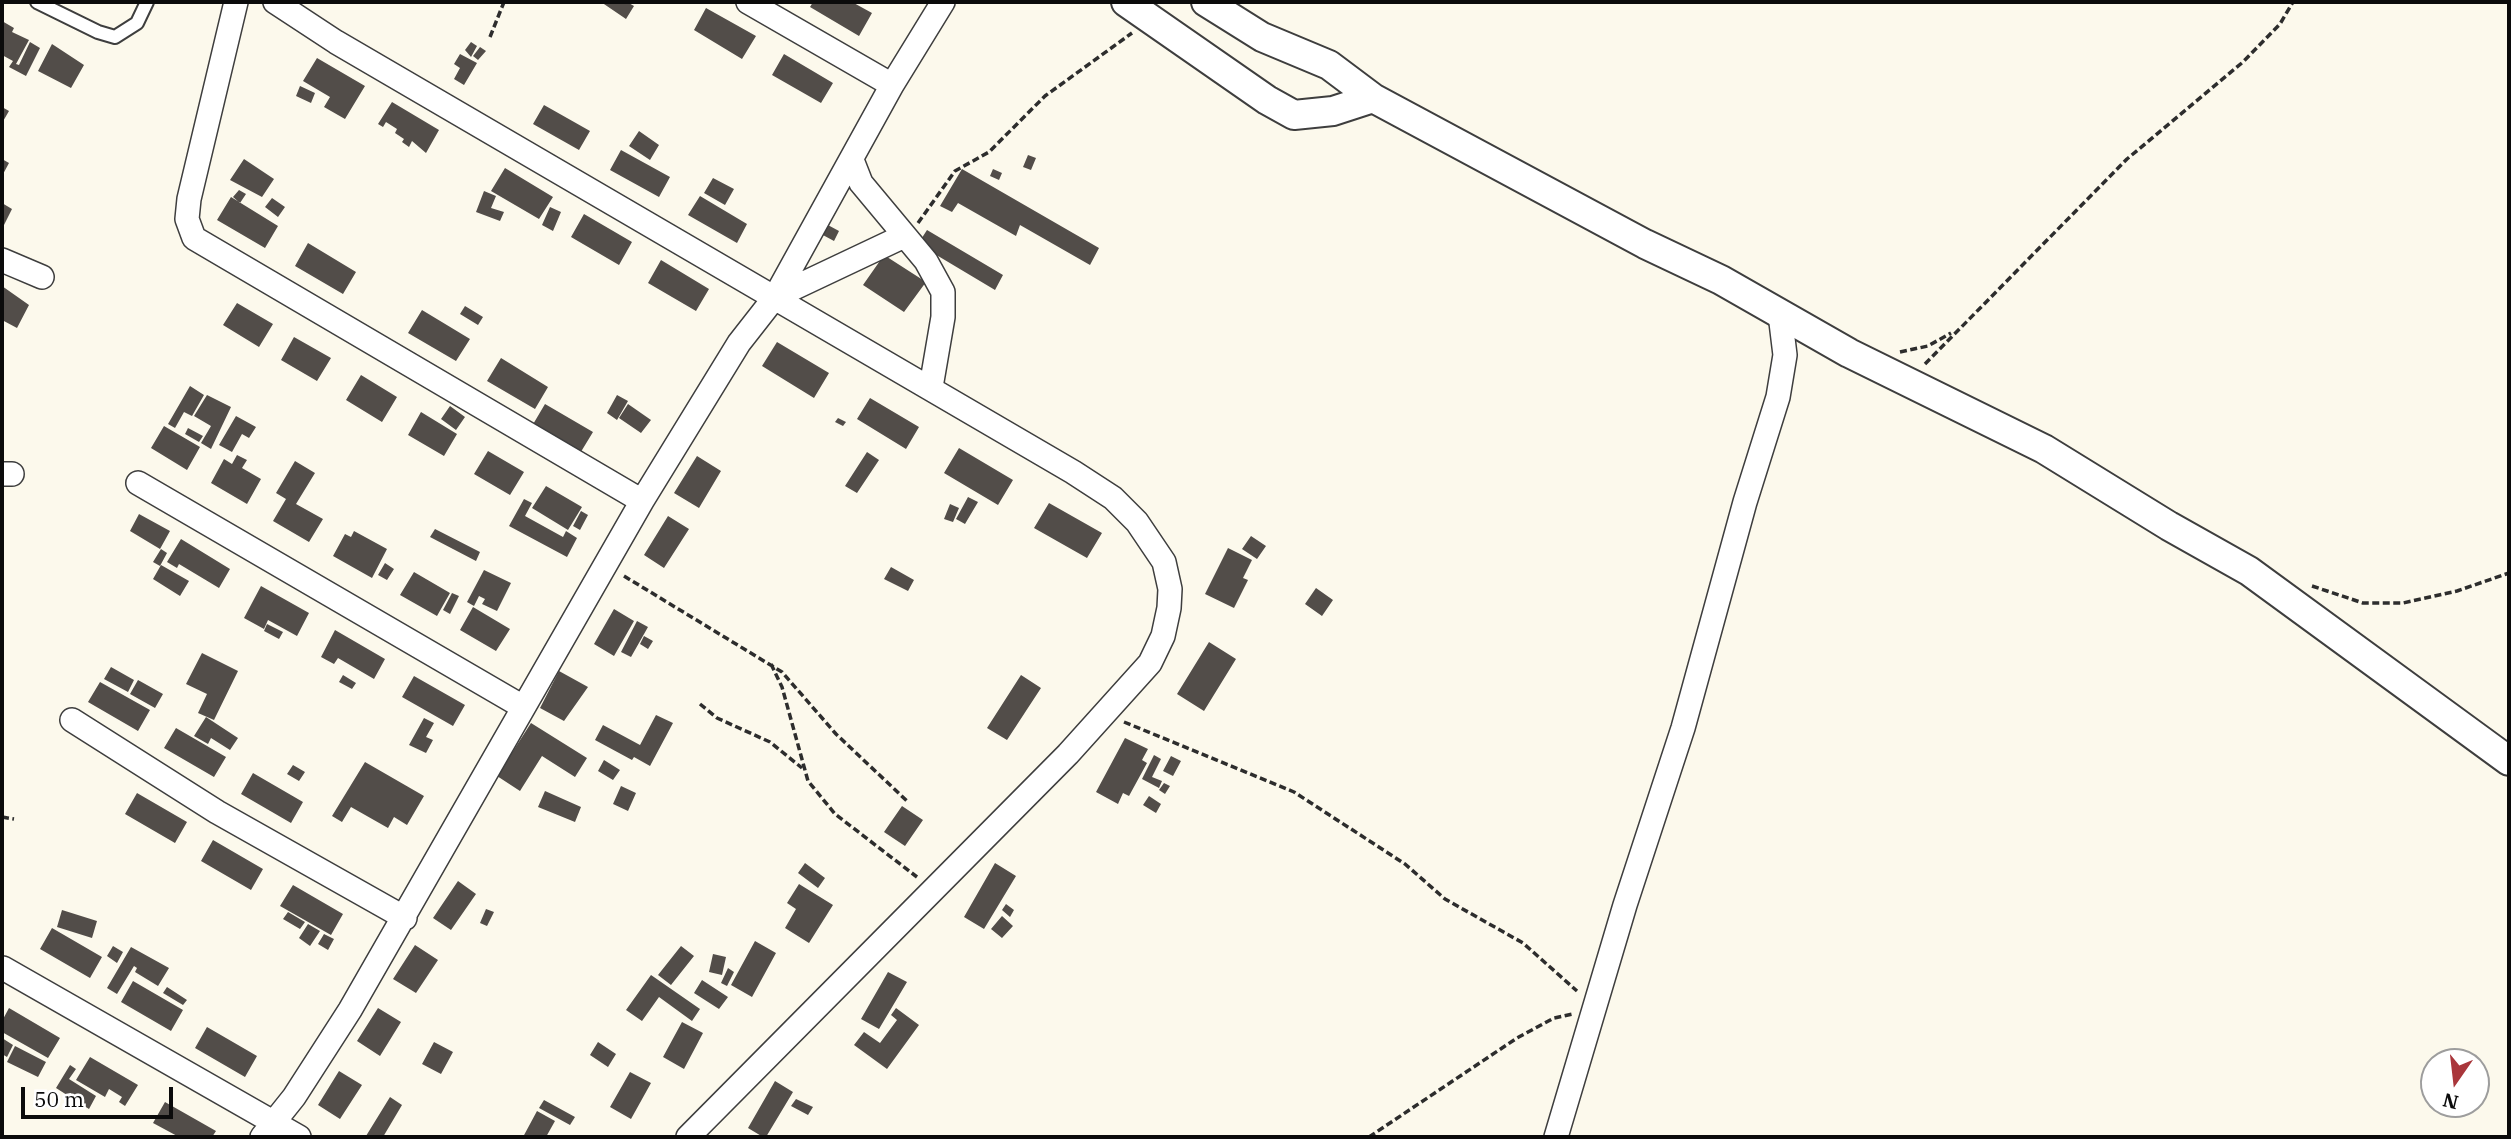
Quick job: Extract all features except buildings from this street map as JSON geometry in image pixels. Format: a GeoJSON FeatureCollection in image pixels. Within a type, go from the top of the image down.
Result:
{"type":"FeatureCollection","features":[{"type":"Feature","properties":{"kind":"street"},"geometry":{"type":"LineString","coordinates":[[236,2],[190,199],[187,219],[194,239],[642,501]]}},
{"type":"Feature","properties":{"kind":"street"},"geometry":{"type":"LineString","coordinates":[[275,2],[336,42],[1028,444],[1113,498],[1138,522],[1164,562],[1170,589],[1163,636],[1150,663],[1106,714],[688,1137]]}},
{"type":"Feature","properties":{"kind":"street"},"geometry":{"type":"LineString","coordinates":[[748,2],[892,85]]}},
{"type":"Feature","properties":{"kind":"street"},"geometry":{"type":"LineString","coordinates":[[269,1130],[315,1066],[405,918],[642,501],[739,343],[775,297],[892,85],[943,2]]}},
{"type":"Feature","properties":{"kind":"street"},"geometry":{"type":"LineString","coordinates":[[1206,2],[1262,37],[1329,65],[1373,98],[1645,244],[1721,280],[1908,384],[2023,437],[2249,571],[2509,761]]}},
{"type":"Feature","properties":{"kind":"street"},"geometry":{"type":"LineString","coordinates":[[1138,9],[1294,116],[1333,111],[1373,98]]}},
{"type":"Feature","properties":{"kind":"street"},"geometry":{"type":"LineString","coordinates":[[852,160],[861,183],[939,280],[943,292],[943,317],[931,387]]}},
{"type":"Feature","properties":{"kind":"street"},"geometry":{"type":"LineString","coordinates":[[775,297],[904,236]]}},
{"type":"Feature","properties":{"kind":"street"},"geometry":{"type":"LineString","coordinates":[[2,260],[42,277]]}},
{"type":"Feature","properties":{"kind":"street"},"geometry":{"type":"LineString","coordinates":[[1556,1137],[1593,1009],[1683,728],[1745,502],[1778,397],[1785,355],[1780,314]]}},
{"type":"Feature","properties":{"kind":"street"},"geometry":{"type":"LineString","coordinates":[[138,483],[523,707]]}},
{"type":"Feature","properties":{"kind":"street"},"geometry":{"type":"LineString","coordinates":[[72,720],[217,812],[405,918]]}},
{"type":"Feature","properties":{"kind":"street"},"geometry":{"type":"LineString","coordinates":[[3,968],[269,1130],[299,1137]]}},
{"type":"Feature","properties":{"kind":"lane"},"geometry":{"type":"LineString","coordinates":[[37,2],[98,32],[115,37],[137,23],[147,2]]}},
{"type":"Feature","properties":{"kind":"path"},"geometry":{"type":"LineString","coordinates":[[490,37],[504,2]]}},
{"type":"Feature","properties":{"kind":"path"},"geometry":{"type":"LineString","coordinates":[[1908,384],[1957,329],[2127,159],[2244,62],[2280,24],[2293,2]]}},
{"type":"Feature","properties":{"kind":"path"},"geometry":{"type":"LineString","coordinates":[[904,236],[922,219],[955,171],[989,152],[1045,96],[1124,40],[1138,9]]}},
{"type":"Feature","properties":{"kind":"path"},"geometry":{"type":"LineString","coordinates":[[1894,352],[1928,345],[1957,329]]}},
{"type":"Feature","properties":{"kind":"path"},"geometry":{"type":"LineString","coordinates":[[608,565],[691,618],[771,662],[836,734],[907,801]]}},
{"type":"Feature","properties":{"kind":"path"},"geometry":{"type":"LineString","coordinates":[[2309,585],[2363,603],[2403,603],[2457,591],[2509,573]]}},
{"type":"Feature","properties":{"kind":"path"},"geometry":{"type":"LineString","coordinates":[[771,662],[782,687],[803,770],[820,798],[835,814],[934,889]]}},
{"type":"Feature","properties":{"kind":"path"},"geometry":{"type":"LineString","coordinates":[[700,704],[717,718],[776,746],[803,770]]}},
{"type":"Feature","properties":{"kind":"path"},"geometry":{"type":"LineString","coordinates":[[1106,714],[1294,792],[1405,864],[1445,899],[1522,943],[1593,1009]]}},
{"type":"Feature","properties":{"kind":"path"},"geometry":{"type":"LineString","coordinates":[[2,817],[14,820]]}},
{"type":"Feature","properties":{"kind":"path"},"geometry":{"type":"LineString","coordinates":[[1369,1137],[1535,1027],[1593,1009]]}}]}
